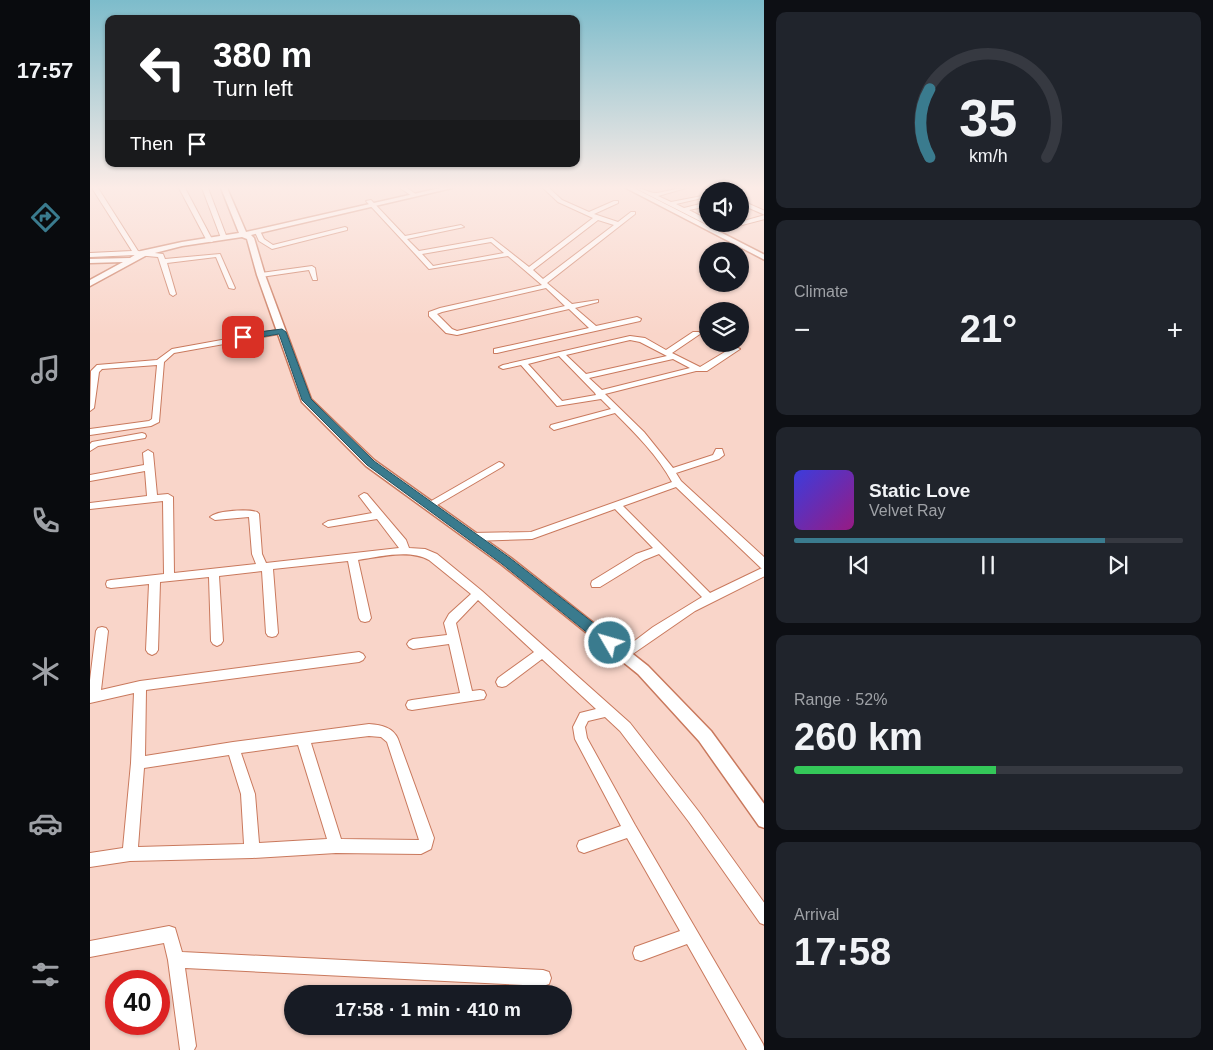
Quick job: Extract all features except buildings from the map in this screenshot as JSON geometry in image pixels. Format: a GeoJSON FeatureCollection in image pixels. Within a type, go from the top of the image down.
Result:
{"type":"FeatureCollection","features":[{"type":"Feature","properties":{"kind":"street"},"geometry":{"type":"LineString","coordinates":[[134,237],[174,294]]}},
{"type":"Feature","properties":{"kind":"street"},"geometry":{"type":"LineString","coordinates":[[205,237],[207,242]]}},
{"type":"Feature","properties":{"kind":"street"},"geometry":{"type":"LineString","coordinates":[[90,292],[149,256],[228,237]]}},
{"type":"Feature","properties":{"kind":"street"},"geometry":{"type":"LineString","coordinates":[[254,237],[261,275],[277,332],[306,400],[370,463],[506,561],[643,670],[705,736],[764,820]]}},
{"type":"Feature","properties":{"kind":"street"},"geometry":{"type":"LineString","coordinates":[[257,237],[272,247],[315,237]]}},
{"type":"Feature","properties":{"kind":"street"},"geometry":{"type":"LineString","coordinates":[[403,238],[408,237]]}},
{"type":"Feature","properties":{"kind":"street"},"geometry":{"type":"LineString","coordinates":[[529,270],[572,237]]}},
{"type":"Feature","properties":{"kind":"street"},"geometry":{"type":"LineString","coordinates":[[596,301],[456,333],[449,331],[432,314],[440,310],[545,284],[602,237]]}},
{"type":"Feature","properties":{"kind":"street"},"geometry":{"type":"LineString","coordinates":[[727,237],[764,258]]}},
{"type":"Feature","properties":{"kind":"street"},"geometry":{"type":"LineString","coordinates":[[403,238],[430,267],[434,268],[509,254]]}},
{"type":"Feature","properties":{"kind":"street"},"geometry":{"type":"LineString","coordinates":[[417,253],[490,240],[529,270],[595,329]]}},
{"type":"Feature","properties":{"kind":"street"},"geometry":{"type":"LineString","coordinates":[[90,282],[149,256],[182,244],[207,242]]}},
{"type":"Feature","properties":{"kind":"street"},"geometry":{"type":"LineString","coordinates":[[91,260],[149,256],[218,255],[232,288]]}},
{"type":"Feature","properties":{"kind":"street"},"geometry":{"type":"LineString","coordinates":[[261,275],[312,268],[315,279]]}},
{"type":"Feature","properties":{"kind":"street"},"geometry":{"type":"LineString","coordinates":[[497,351],[637,319]]}},
{"type":"Feature","properties":{"kind":"street"},"geometry":{"type":"LineString","coordinates":[[90,408],[96,369],[159,362],[172,351],[277,332]]}},
{"type":"Feature","properties":{"kind":"street"},"geometry":{"type":"LineString","coordinates":[[583,377],[670,355],[696,334]]}},
{"type":"Feature","properties":{"kind":"street"},"geometry":{"type":"LineString","coordinates":[[502,367],[635,338],[696,369]]}},
{"type":"Feature","properties":{"kind":"street"},"geometry":{"type":"LineString","coordinates":[[523,363],[561,404],[696,369],[704,369],[731,352]]}},
{"type":"Feature","properties":{"kind":"street"},"geometry":{"type":"LineString","coordinates":[[561,354],[641,434],[671,472],[677,483],[764,565]]}},
{"type":"Feature","properties":{"kind":"street"},"geometry":{"type":"LineString","coordinates":[[90,432],[151,423],[156,420],[161,363],[159,362]]}},
{"type":"Feature","properties":{"kind":"street"},"geometry":{"type":"LineString","coordinates":[[554,427],[616,410]]}},
{"type":"Feature","properties":{"kind":"street"},"geometry":{"type":"LineString","coordinates":[[90,448],[95,444],[142,436]]}},
{"type":"Feature","properties":{"kind":"street"},"geometry":{"type":"LineString","coordinates":[[671,472],[716,457],[719,455],[718,451]]}},
{"type":"Feature","properties":{"kind":"street"},"geometry":{"type":"LineString","coordinates":[[148,453],[152,497]]}},
{"type":"Feature","properties":{"kind":"street"},"geometry":{"type":"LineString","coordinates":[[429,506],[499,465]]}},
{"type":"Feature","properties":{"kind":"street"},"geometry":{"type":"LineString","coordinates":[[90,478],[149,467]]}},
{"type":"Feature","properties":{"kind":"street"},"geometry":{"type":"LineString","coordinates":[[472,537],[532,535],[677,483]]}},
{"type":"Feature","properties":{"kind":"street"},"geometry":{"type":"LineString","coordinates":[[90,506],[152,497],[166,496],[170,499],[169,577]]}},
{"type":"Feature","properties":{"kind":"street"},"geometry":{"type":"LineString","coordinates":[[364,496],[402,542],[404,548],[402,551]]}},
{"type":"Feature","properties":{"kind":"street"},"geometry":{"type":"LineString","coordinates":[[617,505],[709,598]]}},
{"type":"Feature","properties":{"kind":"street"},"geometry":{"type":"LineString","coordinates":[[215,517],[254,514],[257,554],[264,567],[272,633]]}},
{"type":"Feature","properties":{"kind":"street"},"geometry":{"type":"LineString","coordinates":[[328,524],[379,515]]}},
{"type":"Feature","properties":{"kind":"street"},"geometry":{"type":"LineString","coordinates":[[596,584],[640,557],[661,549]]}},
{"type":"Feature","properties":{"kind":"street"},"geometry":{"type":"LineString","coordinates":[[111,584],[402,551],[430,554],[478,594],[630,733],[694,817],[764,918]]}},
{"type":"Feature","properties":{"kind":"street"},"geometry":{"type":"LineString","coordinates":[[352,557],[365,618]]}},
{"type":"Feature","properties":{"kind":"street"},"geometry":{"type":"LineString","coordinates":[[624,655],[656,629],[720,590],[764,571]]}},
{"type":"Feature","properties":{"kind":"street"},"geometry":{"type":"LineString","coordinates":[[214,573],[217,641]]}},
{"type":"Feature","properties":{"kind":"street"},"geometry":{"type":"LineString","coordinates":[[152,650],[155,579]]}},
{"type":"Feature","properties":{"kind":"street"},"geometry":{"type":"LineString","coordinates":[[412,705],[473,696],[454,639],[451,620],[478,594]]}},
{"type":"Feature","properties":{"kind":"street"},"geometry":{"type":"LineString","coordinates":[[102,631],[92,698],[140,686],[359,657]]}},
{"type":"Feature","properties":{"kind":"street"},"geometry":{"type":"LineString","coordinates":[[412,644],[454,639]]}},
{"type":"Feature","properties":{"kind":"street"},"geometry":{"type":"LineString","coordinates":[[502,682],[542,652]]}},
{"type":"Feature","properties":{"kind":"street"},"geometry":{"type":"LineString","coordinates":[[130,854],[138,763],[140,686]]}},
{"type":"Feature","properties":{"kind":"street"},"geometry":{"type":"LineString","coordinates":[[608,711],[584,718],[579,727],[579,733],[630,830],[757,1050]]}},
{"type":"Feature","properties":{"kind":"street"},"geometry":{"type":"LineString","coordinates":[[90,860],[130,854],[252,851],[336,846],[421,847],[426,844],[427,838],[392,738],[381,731],[370,730],[233,748],[138,763]]}},
{"type":"Feature","properties":{"kind":"street"},"geometry":{"type":"LineString","coordinates":[[303,739],[336,846]]}},
{"type":"Feature","properties":{"kind":"street"},"geometry":{"type":"LineString","coordinates":[[233,748],[248,794],[252,851]]}},
{"type":"Feature","properties":{"kind":"street"},"geometry":{"type":"LineString","coordinates":[[584,846],[630,830]]}},
{"type":"Feature","properties":{"kind":"street"},"geometry":{"type":"LineString","coordinates":[[90,949],[168,934],[176,960],[188,1046]]}},
{"type":"Feature","properties":{"kind":"street"},"geometry":{"type":"LineString","coordinates":[[641,953],[690,935]]}},
{"type":"Feature","properties":{"kind":"street"},"geometry":{"type":"LineString","coordinates":[[176,960],[544,978]]}},
{"type":"Feature","properties":{"kind":"route"},"geometry":{"type":"LineString","coordinates":[[243,337],[282,332],[306,400],[356,450],[370,463],[506,561],[610,643]]}}]}
